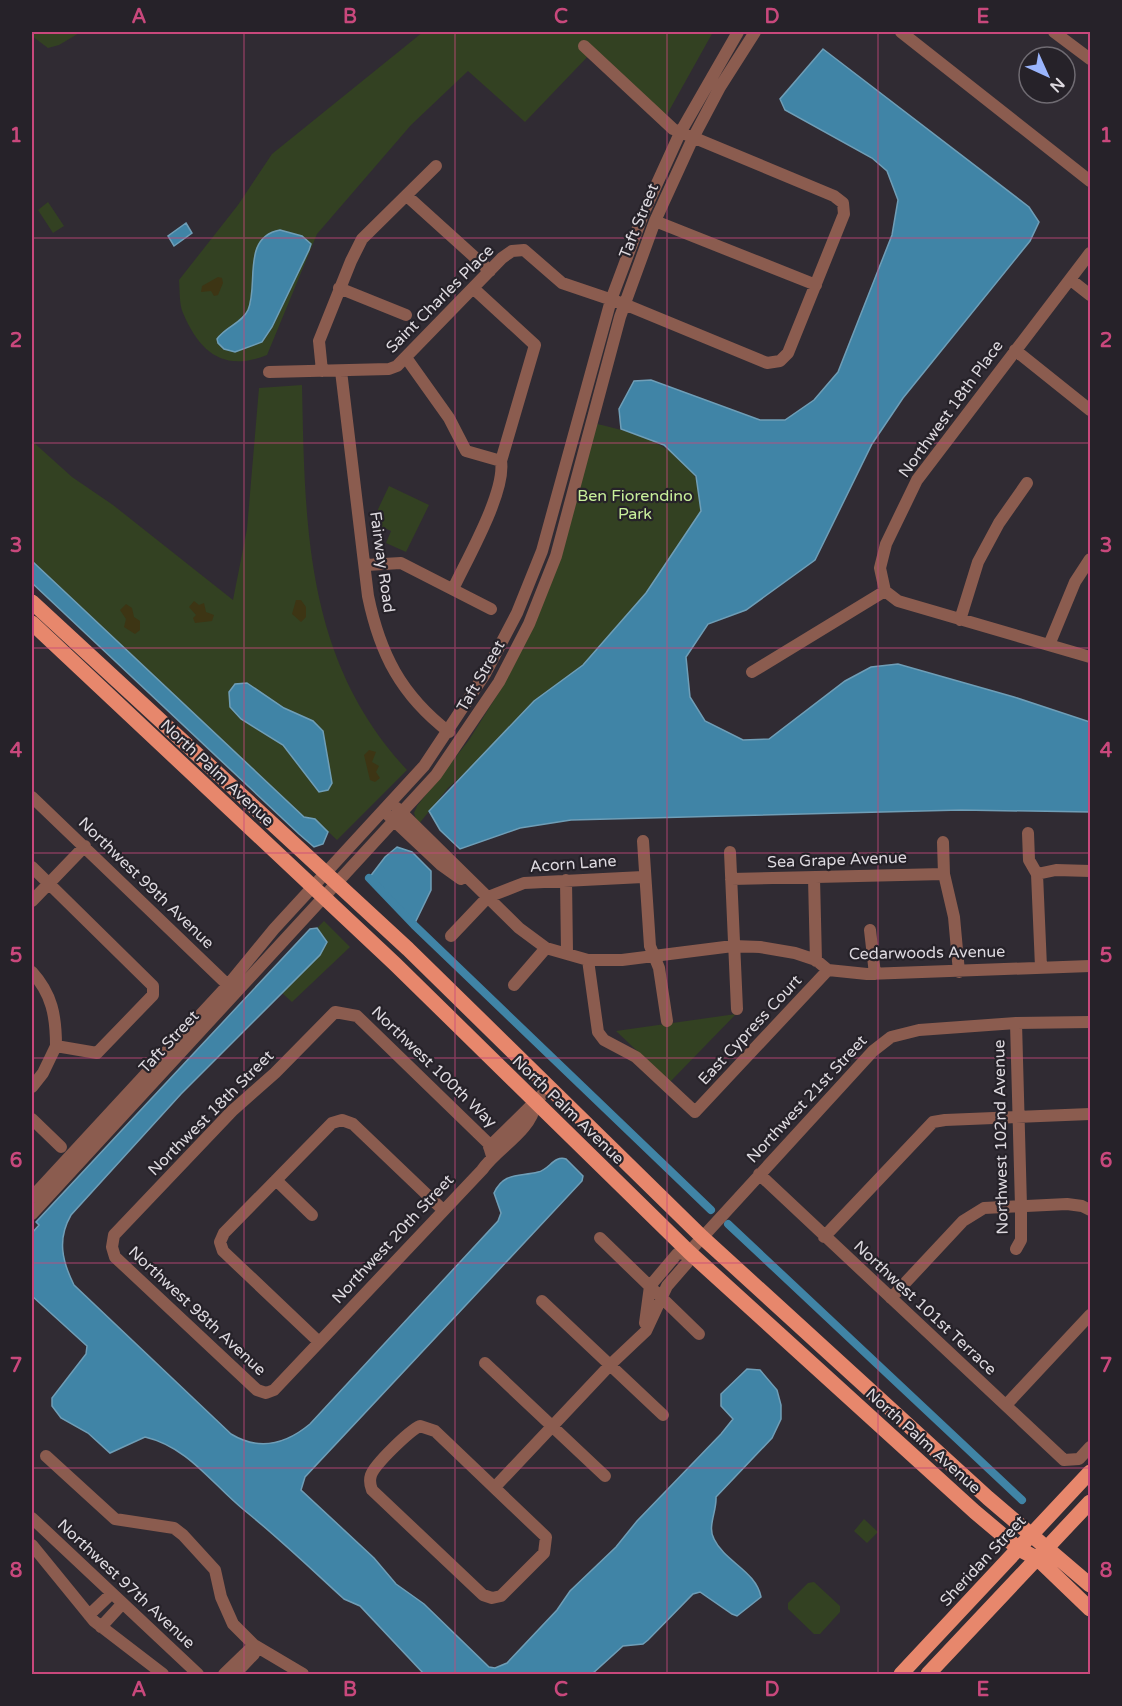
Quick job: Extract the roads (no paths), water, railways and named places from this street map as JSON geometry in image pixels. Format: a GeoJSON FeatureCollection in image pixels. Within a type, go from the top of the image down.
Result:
{"type":"FeatureCollection","features":[{"type":"Feature","properties":{"kind":"main road","name":"North Palm Avenue"},"geometry":{"type":"LineString","coordinates":[[32,602],[326,873],[702,1237],[988,1498],[1049,1547],[1090,1585]]}},
{"type":"Feature","properties":{"kind":"main road","name":"North Palm Avenue"},"geometry":{"type":"LineString","coordinates":[[32,623],[318,892],[688,1252],[966,1504],[1019,1549],[1038,1559],[1090,1609]]}},
{"type":"Feature","properties":{"kind":"main road","name":"Sheridan Street"},"geometry":{"type":"LineString","coordinates":[[901,1674],[1090,1472]]}},
{"type":"Feature","properties":{"kind":"main road"},"geometry":{"type":"LineString","coordinates":[[928,1674],[1090,1503]]}},
{"type":"Feature","properties":{"kind":"street","name":"Taft Street"},"geometry":{"type":"LineString","coordinates":[[32,1214],[318,892],[326,873],[424,766],[449,732],[485,674],[517,614],[542,551],[644,212],[680,133],[708,80],[738,32]]}},
{"type":"Feature","properties":{"kind":"street","name":"Taft Street"},"geometry":{"type":"LineString","coordinates":[[318,892],[337,884],[436,775],[499,682],[531,620],[556,556],[618,302],[693,138],[720,87],[755,32]]}},
{"type":"Feature","properties":{"kind":"street"},"geometry":{"type":"LineString","coordinates":[[901,32],[1090,181]]}},
{"type":"Feature","properties":{"kind":"street"},"geometry":{"type":"LineString","coordinates":[[1056,32],[1090,59]]}},
{"type":"Feature","properties":{"kind":"street"},"geometry":{"type":"LineString","coordinates":[[584,46],[666,123],[680,133],[834,196],[843,203],[844,214],[816,285],[788,353],[780,361],[767,363],[618,302]]}},
{"type":"Feature","properties":{"kind":"street"},"geometry":{"type":"LineString","coordinates":[[708,80],[720,87]]}},
{"type":"Feature","properties":{"kind":"street"},"geometry":{"type":"LineString","coordinates":[[322,371],[319,340],[339,288],[362,239],[436,166]]}},
{"type":"Feature","properties":{"kind":"street"},"geometry":{"type":"LineString","coordinates":[[407,196],[490,271]]}},
{"type":"Feature","properties":{"kind":"street"},"geometry":{"type":"LineString","coordinates":[[655,221],[816,285]]}},
{"type":"Feature","properties":{"kind":"street","name":"Saint Charles Place"},"geometry":{"type":"LineString","coordinates":[[270,372],[389,369],[407,359],[506,254],[524,250],[562,283],[618,302]]}},
{"type":"Feature","properties":{"kind":"street","name":"Northwest 18th Place"},"geometry":{"type":"LineString","coordinates":[[885,591],[880,568],[886,544],[917,480],[1090,253]]}},
{"type":"Feature","properties":{"kind":"street"},"geometry":{"type":"LineString","coordinates":[[1071,280],[1090,295]]}},
{"type":"Feature","properties":{"kind":"street"},"geometry":{"type":"LineString","coordinates":[[339,288],[406,315]]}},
{"type":"Feature","properties":{"kind":"street"},"geometry":{"type":"LineString","coordinates":[[453,589],[496,494],[502,471],[501,461],[535,345],[473,288]]}},
{"type":"Feature","properties":{"kind":"street"},"geometry":{"type":"LineString","coordinates":[[1015,350],[1090,410]]}},
{"type":"Feature","properties":{"kind":"street"},"geometry":{"type":"LineString","coordinates":[[407,359],[449,418],[466,451],[501,461]]}},
{"type":"Feature","properties":{"kind":"street","name":"Fairway Road"},"geometry":{"type":"LineString","coordinates":[[341,371],[375,630],[401,685],[427,715],[449,732]]}},
{"type":"Feature","properties":{"kind":"street"},"geometry":{"type":"LineString","coordinates":[[960,620],[978,562],[999,523],[1027,483]]}},
{"type":"Feature","properties":{"kind":"street"},"geometry":{"type":"LineString","coordinates":[[1049,645],[1075,582],[1090,559]]}},
{"type":"Feature","properties":{"kind":"street"},"geometry":{"type":"LineString","coordinates":[[366,565],[401,563],[491,609]]}},
{"type":"Feature","properties":{"kind":"street"},"geometry":{"type":"LineString","coordinates":[[752,672],[885,591],[898,601],[1090,657]]}},
{"type":"Feature","properties":{"kind":"street"},"geometry":{"type":"LineString","coordinates":[[94,682],[106,671]]}},
{"type":"Feature","properties":{"kind":"street","name":"Northwest 99th Avenue"},"geometry":{"type":"LineString","coordinates":[[32,797],[233,989]]}},
{"type":"Feature","properties":{"kind":"street","name":"Cedarwoods Avenue"},"geometry":{"type":"LineString","coordinates":[[388,807],[440,864],[466,882],[474,883],[519,928],[546,948],[567,952],[588,960],[622,960],[733,946],[780,950],[816,961],[828,969],[875,974],[1090,966]]}},
{"type":"Feature","properties":{"kind":"street"},"geometry":{"type":"LineString","coordinates":[[1028,833],[1029,860],[1037,874],[1041,967]]}},
{"type":"Feature","properties":{"kind":"street"},"geometry":{"type":"LineString","coordinates":[[643,841],[650,946],[659,968],[667,1022]]}},
{"type":"Feature","properties":{"kind":"street"},"geometry":{"type":"LineString","coordinates":[[943,842],[944,874],[954,917],[959,972]]}},
{"type":"Feature","properties":{"kind":"street"},"geometry":{"type":"LineString","coordinates":[[32,901],[85,846]]}},
{"type":"Feature","properties":{"kind":"street"},"geometry":{"type":"LineString","coordinates":[[730,852],[737,1009]]}},
{"type":"Feature","properties":{"kind":"street"},"geometry":{"type":"LineString","coordinates":[[32,867],[153,986],[153,995],[98,1053],[56,1046]]}},
{"type":"Feature","properties":{"kind":"street"},"geometry":{"type":"LineString","coordinates":[[1037,874],[1056,870],[1090,871]]}},
{"type":"Feature","properties":{"kind":"street","name":"Sea Grape Avenue"},"geometry":{"type":"LineString","coordinates":[[731,879],[944,874]]}},
{"type":"Feature","properties":{"kind":"street","name":"Acorn Lane"},"geometry":{"type":"LineString","coordinates":[[451,936],[488,897],[524,883],[644,877]]}},
{"type":"Feature","properties":{"kind":"street"},"geometry":{"type":"LineString","coordinates":[[814,878],[816,961]]}},
{"type":"Feature","properties":{"kind":"street"},"geometry":{"type":"LineString","coordinates":[[566,880],[567,952]]}},
{"type":"Feature","properties":{"kind":"street"},"geometry":{"type":"LineString","coordinates":[[870,930],[875,974]]}},
{"type":"Feature","properties":{"kind":"street"},"geometry":{"type":"LineString","coordinates":[[514,985],[546,948]]}},
{"type":"Feature","properties":{"kind":"street","name":"East Cypress Court"},"geometry":{"type":"LineString","coordinates":[[588,960],[598,1032],[604,1040],[636,1057],[695,1112],[828,969]]}},
{"type":"Feature","properties":{"kind":"street"},"geometry":{"type":"LineString","coordinates":[[32,972],[46,989],[53,1007],[56,1046],[43,1073],[32,1087]]}},
{"type":"Feature","properties":{"kind":"street","name":"Taft Street"},"geometry":{"type":"LineString","coordinates":[[32,1197],[233,989]]}},
{"type":"Feature","properties":{"kind":"street","name":"Northwest 100th Way"},"geometry":{"type":"LineString","coordinates":[[343,1011],[357,1016],[489,1148]]}},
{"type":"Feature","properties":{"kind":"street","name":"Northwest 18th Street"},"geometry":{"type":"LineString","coordinates":[[112,1247],[114,1235],[232,1111],[275,1073],[334,1012],[343,1011]]}},
{"type":"Feature","properties":{"kind":"street","name":"Northwest 21st Street"},"geometry":{"type":"LineString","coordinates":[[630,1344],[645,1322],[650,1286],[658,1274],[676,1254],[688,1252],[873,1052],[891,1037],[919,1030],[1016,1023],[1090,1022]]}},
{"type":"Feature","properties":{"kind":"street","name":"Northwest 102nd Avenue"},"geometry":{"type":"LineString","coordinates":[[1016,1023],[1021,1206],[1021,1240],[1016,1249]]}},
{"type":"Feature","properties":{"kind":"street","name":"Northwest 20th Street"},"geometry":{"type":"LineString","coordinates":[[266,1394],[274,1390],[482,1170],[489,1148],[512,1118],[518,1118],[549,1088]]}},
{"type":"Feature","properties":{"kind":"street","name":"Northwest 20th Street"},"geometry":{"type":"LineString","coordinates":[[489,1148],[502,1151],[533,1116],[536,1103]]}},
{"type":"Feature","properties":{"kind":"street"},"geometry":{"type":"LineString","coordinates":[[824,1237],[933,1122],[1090,1114]]}},
{"type":"Feature","properties":{"kind":"street"},"geometry":{"type":"LineString","coordinates":[[32,1119],[61,1147]]}},
{"type":"Feature","properties":{"kind":"street"},"geometry":{"type":"LineString","coordinates":[[319,1342],[223,1251],[220,1242],[224,1233],[332,1123],[342,1120],[353,1124],[443,1210]]}},
{"type":"Feature","properties":{"kind":"street","name":"Northwest 101st Terrace"},"geometry":{"type":"LineString","coordinates":[[759,1174],[1064,1460],[1079,1459],[1090,1447]]}},
{"type":"Feature","properties":{"kind":"street"},"geometry":{"type":"LineString","coordinates":[[276,1180],[312,1215]]}},
{"type":"Feature","properties":{"kind":"street"},"geometry":{"type":"LineString","coordinates":[[891,1298],[963,1221],[974,1213],[996,1206],[1066,1204],[1082,1206],[1090,1210]]}},
{"type":"Feature","properties":{"kind":"street"},"geometry":{"type":"LineString","coordinates":[[600,1238],[699,1334]]}},
{"type":"Feature","properties":{"kind":"street","name":"Northwest 98th Avenue"},"geometry":{"type":"LineString","coordinates":[[112,1247],[115,1257],[256,1390],[266,1394]]}},
{"type":"Feature","properties":{"kind":"street","name":"Northwest 21st Street"},"geometry":{"type":"LineString","coordinates":[[495,1487],[630,1344],[646,1331],[668,1284],[687,1263],[688,1252]]}},
{"type":"Feature","properties":{"kind":"street"},"geometry":{"type":"LineString","coordinates":[[658,1274],[668,1284]]}},
{"type":"Feature","properties":{"kind":"street"},"geometry":{"type":"LineString","coordinates":[[542,1301],[663,1415]]}},
{"type":"Feature","properties":{"kind":"street"},"geometry":{"type":"LineString","coordinates":[[1006,1405],[1090,1315]]}},
{"type":"Feature","properties":{"kind":"street"},"geometry":{"type":"LineString","coordinates":[[485,1363],[605,1476]]}},
{"type":"Feature","properties":{"kind":"street"},"geometry":{"type":"LineString","coordinates":[[423,1426],[435,1431],[495,1487],[542,1532],[547,1543],[544,1553],[507,1593],[494,1599],[483,1595],[374,1494],[370,1479],[375,1469],[410,1432],[423,1426]]}},
{"type":"Feature","properties":{"kind":"street"},"geometry":{"type":"LineString","coordinates":[[46,1456],[115,1519],[174,1528],[183,1535],[215,1570],[221,1599],[233,1624],[254,1645],[303,1674]]}},
{"type":"Feature","properties":{"kind":"street","name":"Northwest 97th Avenue"},"geometry":{"type":"LineString","coordinates":[[32,1518],[198,1674]]}},
{"type":"Feature","properties":{"kind":"street"},"geometry":{"type":"LineString","coordinates":[[32,1545],[88,1615],[163,1674]]}},
{"type":"Feature","properties":{"kind":"street"},"geometry":{"type":"LineString","coordinates":[[88,1615],[111,1594]]}},
{"type":"Feature","properties":{"kind":"street"},"geometry":{"type":"LineString","coordinates":[[101,1627],[122,1604]]}},
{"type":"Feature","properties":{"kind":"street"},"geometry":{"type":"LineString","coordinates":[[224,1674],[254,1645]]}},
{"type":"Feature","properties":{"kind":"street"},"geometry":{"type":"LineString","coordinates":[[235,1674],[254,1654],[254,1645]]}},
{"type":"Feature","properties":{"kind":"water"},"geometry":{"type":"Polygon","coordinates":[[[823,49],[1029,207],[1039,222],[1030,241],[903,398],[872,444],[815,560],[746,610],[708,624],[686,657],[690,697],[705,721],[743,740],[769,739],[845,681],[871,667],[898,664],[1014,697],[1090,722],[1090,812],[961,810],[571,820],[520,828],[460,849],[440,830],[429,811],[534,701],[583,665],[646,593],[701,511],[696,476],[664,445],[621,429],[619,409],[634,381],[651,380],[760,420],[785,420],[814,400],[838,372],[892,235],[898,200],[887,171],[872,158],[785,110],[780,99],[823,49]]]}},
{"type":"Feature","properties":{"kind":"water"},"geometry":{"type":"Polygon","coordinates":[[[186,223],[192,233],[174,246],[168,236],[186,223]]]}},
{"type":"Feature","properties":{"kind":"water"},"geometry":{"type":"Polygon","coordinates":[[[280,230],[302,236],[311,244],[309,250],[272,327],[262,342],[235,352],[224,349],[217,339],[248,310],[254,263],[260,242],[268,234],[280,230]]]}},
{"type":"Feature","properties":{"kind":"water"},"geometry":{"type":"Polygon","coordinates":[[[32,561],[304,817],[315,819],[328,832],[323,844],[314,847],[299,834],[32,583],[32,561]]]}},
{"type":"Feature","properties":{"kind":"water"},"geometry":{"type":"Polygon","coordinates":[[[247,683],[284,708],[313,721],[323,731],[332,783],[328,790],[319,792],[283,745],[241,719],[230,707],[229,692],[235,684],[247,683]]]}},
{"type":"Feature","properties":{"kind":"water"},"geometry":{"type":"Polygon","coordinates":[[[397,847],[412,852],[431,871],[431,890],[414,925],[369,878],[385,857],[397,847]]]}},
{"type":"Feature","properties":{"kind":"water"},"geometry":{"type":"Polygon","coordinates":[[[317,928],[327,942],[320,955],[181,1094],[71,1215],[64,1233],[63,1250],[66,1267],[74,1285],[231,1434],[252,1442],[272,1443],[301,1431],[310,1424],[498,1221],[501,1213],[494,1193],[502,1182],[512,1176],[542,1171],[558,1159],[566,1159],[583,1176],[582,1181],[305,1477],[301,1490],[374,1558],[396,1584],[424,1604],[489,1667],[495,1668],[507,1663],[557,1610],[570,1591],[616,1547],[637,1521],[721,1434],[733,1419],[721,1406],[721,1394],[747,1369],[760,1370],[777,1390],[781,1405],[781,1419],[772,1438],[716,1497],[712,1524],[712,1534],[719,1547],[753,1580],[761,1597],[737,1616],[700,1592],[693,1594],[643,1644],[623,1646],[592,1674],[424,1674],[360,1606],[344,1599],[187,1458],[160,1442],[145,1437],[110,1453],[88,1433],[61,1418],[52,1406],[52,1398],[86,1354],[87,1346],[32,1296],[32,1233],[39,1225],[36,1222],[310,929],[317,928]]]}},
{"type":"Feature","properties":{"kind":"waterway"},"geometry":{"type":"LineString","coordinates":[[369,878],[414,925],[711,1210]]}},
{"type":"Feature","properties":{"kind":"waterway"},"geometry":{"type":"LineString","coordinates":[[728,1224],[1022,1500]]}},
{"type":"Feature","properties":{"kind":"park label","name":"Ben Fiorendino Park"},"geometry":{"type":"Point","coordinates":[635,505]}}]}
